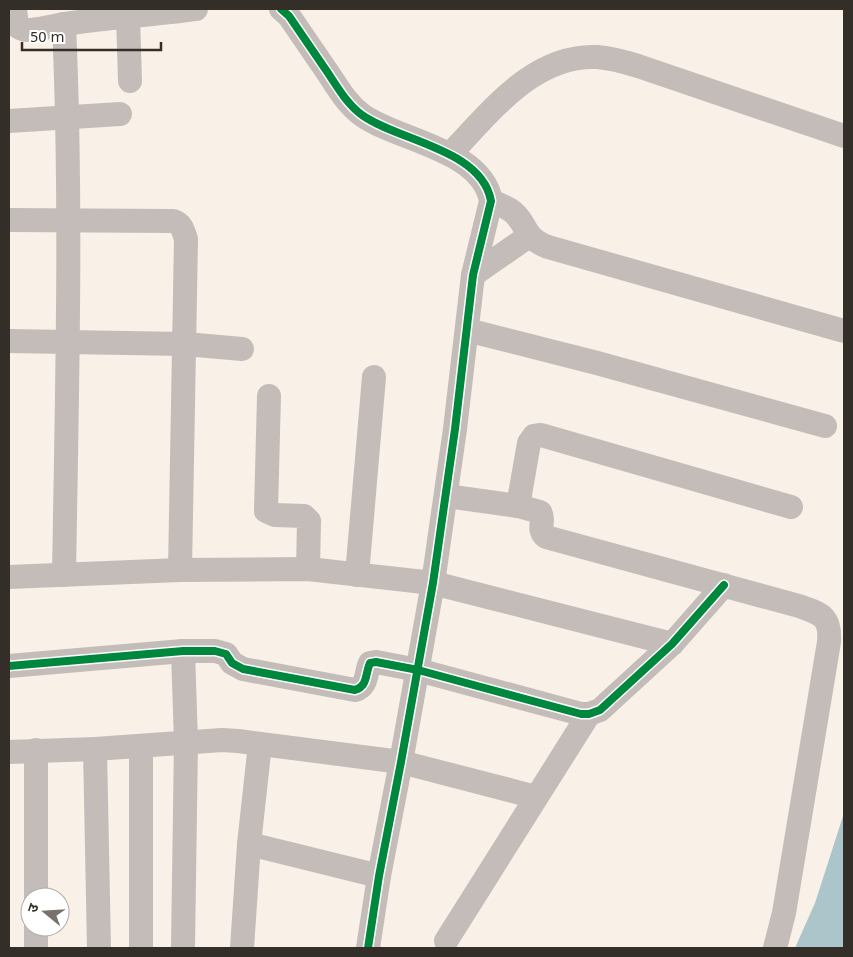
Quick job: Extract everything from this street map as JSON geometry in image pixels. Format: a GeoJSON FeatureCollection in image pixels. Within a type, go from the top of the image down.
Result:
{"type":"FeatureCollection","features":[{"type":"Feature","properties":{"kind":"street"},"geometry":{"type":"LineString","coordinates":[[15,9],[17,26],[20,29],[28,30],[64,24],[91,15],[128,16],[186,10]]}},
{"type":"Feature","properties":{"kind":"street"},"geometry":{"type":"LineString","coordinates":[[281,9],[289,16],[349,103],[371,121],[450,154],[477,174],[485,183],[490,192],[491,201],[473,275],[446,496],[433,583],[379,876],[368,948]]}},
{"type":"Feature","properties":{"kind":"street"},"geometry":{"type":"LineString","coordinates":[[128,16],[130,81]]}},
{"type":"Feature","properties":{"kind":"street"},"geometry":{"type":"LineString","coordinates":[[64,24],[68,119],[68,342],[64,575]]}},
{"type":"Feature","properties":{"kind":"street"},"geometry":{"type":"LineString","coordinates":[[450,154],[509,94],[530,77],[548,67],[570,59],[596,57],[638,66],[844,136]]}},
{"type":"Feature","properties":{"kind":"street"},"geometry":{"type":"LineString","coordinates":[[9,121],[68,119],[120,114]]}},
{"type":"Feature","properties":{"kind":"street"},"geometry":{"type":"LineString","coordinates":[[491,201],[511,210],[529,236],[536,242],[548,247],[844,331]]}},
{"type":"Feature","properties":{"kind":"street"},"geometry":{"type":"LineString","coordinates":[[9,220],[173,221],[183,228],[186,239],[180,570]]}},
{"type":"Feature","properties":{"kind":"street"},"geometry":{"type":"LineString","coordinates":[[473,275],[529,236]]}},
{"type":"Feature","properties":{"kind":"street"},"geometry":{"type":"LineString","coordinates":[[466,330],[597,363],[825,426]]}},
{"type":"Feature","properties":{"kind":"street"},"geometry":{"type":"LineString","coordinates":[[9,341],[184,344],[242,348]]}},
{"type":"Feature","properties":{"kind":"street"},"geometry":{"type":"LineString","coordinates":[[357,575],[374,376]]}},
{"type":"Feature","properties":{"kind":"street"},"geometry":{"type":"LineString","coordinates":[[269,396],[266,511],[275,515],[304,516],[309,521],[308,570]]}},
{"type":"Feature","properties":{"kind":"street"},"geometry":{"type":"LineString","coordinates":[[518,506],[529,443],[534,436],[541,435],[791,507]]}},
{"type":"Feature","properties":{"kind":"street"},"geometry":{"type":"LineString","coordinates":[[446,496],[518,506],[540,512],[542,514],[540,529],[546,537],[799,606],[820,613],[827,621],[830,631],[784,913],[775,948]]}},
{"type":"Feature","properties":{"kind":"street"},"geometry":{"type":"LineString","coordinates":[[9,577],[180,570],[308,570],[433,583],[672,644]]}},
{"type":"Feature","properties":{"kind":"street"},"geometry":{"type":"LineString","coordinates":[[9,666],[183,651],[220,652],[226,654],[232,663],[243,669],[356,690],[361,688],[365,682],[370,663],[376,662],[418,670],[581,714],[589,714],[600,710],[672,644],[724,585]]}},
{"type":"Feature","properties":{"kind":"street"},"geometry":{"type":"LineString","coordinates":[[183,651],[186,742],[183,948]]}},
{"type":"Feature","properties":{"kind":"street"},"geometry":{"type":"LineString","coordinates":[[446,940],[589,714]]}},
{"type":"Feature","properties":{"kind":"street"},"geometry":{"type":"LineString","coordinates":[[9,752],[95,749],[222,740],[401,762],[536,797]]}},
{"type":"Feature","properties":{"kind":"street"},"geometry":{"type":"LineString","coordinates":[[242,948],[249,844],[260,744]]}},
{"type":"Feature","properties":{"kind":"street"},"geometry":{"type":"LineString","coordinates":[[141,746],[141,948]]}},
{"type":"Feature","properties":{"kind":"street"},"geometry":{"type":"LineString","coordinates":[[95,749],[99,948]]}},
{"type":"Feature","properties":{"kind":"street"},"geometry":{"type":"LineString","coordinates":[[36,750],[36,887]]}},
{"type":"Feature","properties":{"kind":"street"},"geometry":{"type":"LineString","coordinates":[[249,844],[379,876]]}},
{"type":"Feature","properties":{"kind":"water"},"geometry":{"type":"Polygon","coordinates":[[[844,813],[844,948],[795,948],[815,903],[844,813]]]}},
{"type":"Feature","properties":{"kind":"cycle path"},"geometry":{"type":"LineString","coordinates":[[281,9],[289,16],[343,96],[357,111],[378,124],[437,148],[456,158],[472,169],[484,183],[491,201],[473,275],[455,429],[433,583],[379,876],[368,948]]}},
{"type":"Feature","properties":{"kind":"cycle path"},"geometry":{"type":"LineString","coordinates":[[9,666],[183,651],[215,651],[226,654],[232,663],[243,669],[355,690],[364,683],[370,663],[376,662],[418,670],[581,714],[589,714],[600,710],[672,644],[724,585]]}}]}
